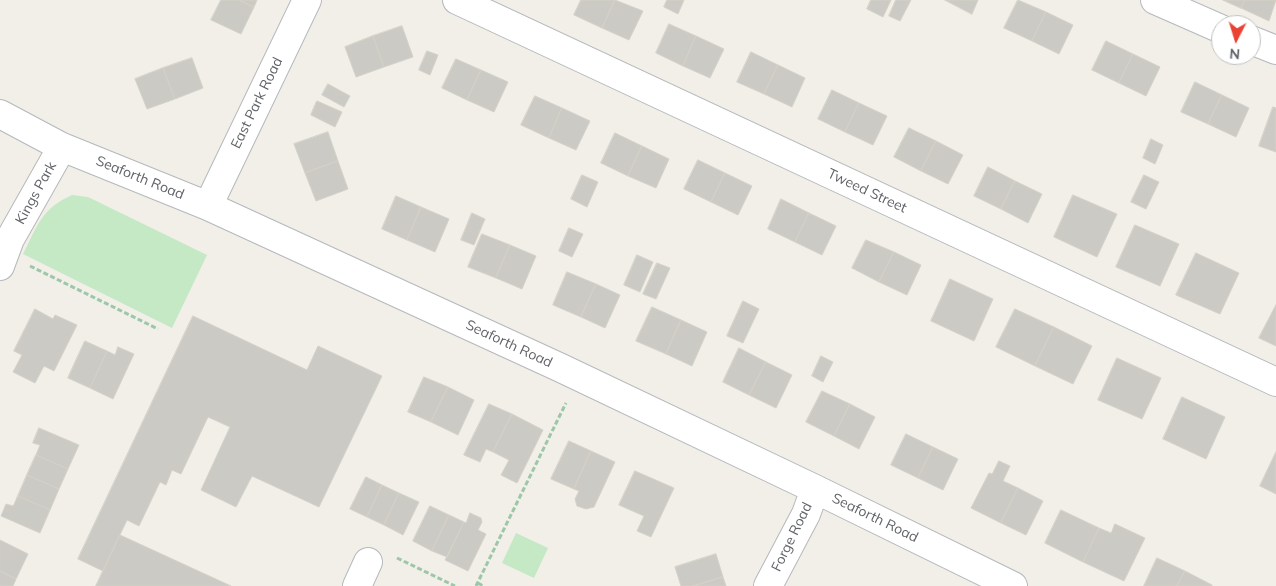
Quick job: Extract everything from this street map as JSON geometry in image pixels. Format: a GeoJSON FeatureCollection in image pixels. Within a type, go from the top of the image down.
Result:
{"type":"FeatureCollection","features":[{"type":"Feature","properties":{"kind":"street","name":"East Park Road"},"geometry":{"type":"LineString","coordinates":[[208,206],[307,0]]}},
{"type":"Feature","properties":{"kind":"street","name":"Tweed Street"},"geometry":{"type":"LineString","coordinates":[[457,0],[1276,382]]}},
{"type":"Feature","properties":{"kind":"street"},"geometry":{"type":"LineString","coordinates":[[1155,0],[1211,25]]}},
{"type":"Feature","properties":{"kind":"street"},"geometry":{"type":"LineString","coordinates":[[1261,44],[1276,50]]}},
{"type":"Feature","properties":{"kind":"street","name":"Seaforth Road"},"geometry":{"type":"LineString","coordinates":[[0,114],[62,147],[208,206],[591,382],[815,488],[1013,586]]}},
{"type":"Feature","properties":{"kind":"street","name":"Kings Park"},"geometry":{"type":"LineString","coordinates":[[0,266],[10,239],[62,147]]}},
{"type":"Feature","properties":{"kind":"street","name":"Forge Road"},"geometry":{"type":"LineString","coordinates":[[768,586],[806,514],[815,488]]}},
{"type":"Feature","properties":{"kind":"street"},"geometry":{"type":"LineString","coordinates":[[357,586],[368,562]]}},
{"type":"Feature","properties":{"kind":"path"},"geometry":{"type":"LineString","coordinates":[[27,264],[158,329]]}},
{"type":"Feature","properties":{"kind":"path"},"geometry":{"type":"LineString","coordinates":[[483,586],[477,585],[564,404],[591,382]]}},
{"type":"Feature","properties":{"kind":"path"},"geometry":{"type":"LineString","coordinates":[[394,557],[455,586]]}},
{"type":"Feature","properties":{"kind":"green space"},"geometry":{"type":"Polygon","coordinates":[[[72,195],[88,197],[207,255],[172,328],[23,254],[37,226],[47,212],[53,206],[72,195]]]}},
{"type":"Feature","properties":{"kind":"green space"},"geometry":{"type":"Polygon","coordinates":[[[516,533],[548,548],[534,578],[502,563],[516,533]]]}},
{"type":"Feature","properties":{"kind":"building"},"geometry":{"type":"Polygon","coordinates":[[[221,0],[239,0],[254,7],[241,34],[211,20],[221,0]]]}},
{"type":"Feature","properties":{"kind":"building"},"geometry":{"type":"Polygon","coordinates":[[[239,0],[257,0],[254,7],[239,0]]]}},
{"type":"Feature","properties":{"kind":"building"},"geometry":{"type":"Polygon","coordinates":[[[581,0],[615,0],[602,28],[574,15],[581,0]]]}},
{"type":"Feature","properties":{"kind":"building"},"geometry":{"type":"Polygon","coordinates":[[[615,0],[643,11],[629,40],[602,28],[615,0]]]}},
{"type":"Feature","properties":{"kind":"building"},"geometry":{"type":"Polygon","coordinates":[[[667,0],[684,0],[678,14],[664,7],[667,0]]]}},
{"type":"Feature","properties":{"kind":"building"},"geometry":{"type":"Polygon","coordinates":[[[871,0],[891,0],[883,17],[867,9],[871,0]]]}},
{"type":"Feature","properties":{"kind":"building"},"geometry":{"type":"Polygon","coordinates":[[[896,0],[911,0],[900,21],[889,16],[896,0]]]}},
{"type":"Feature","properties":{"kind":"building"},"geometry":{"type":"Polygon","coordinates":[[[945,0],[978,0],[972,14],[945,0]]]}},
{"type":"Feature","properties":{"kind":"building"},"geometry":{"type":"Polygon","coordinates":[[[1018,0],[1046,12],[1032,41],[1004,28],[1018,0]]]}},
{"type":"Feature","properties":{"kind":"building"},"geometry":{"type":"Polygon","coordinates":[[[1223,0],[1245,0],[1241,8],[1223,0]]]}},
{"type":"Feature","properties":{"kind":"building"},"geometry":{"type":"Polygon","coordinates":[[[1245,0],[1276,0],[1269,21],[1261,17],[1261,15],[1256,15],[1241,8],[1245,0]]]}},
{"type":"Feature","properties":{"kind":"building"},"geometry":{"type":"Polygon","coordinates":[[[1046,12],[1073,25],[1059,54],[1032,41],[1046,12]]]}},
{"type":"Feature","properties":{"kind":"building"},"geometry":{"type":"Polygon","coordinates":[[[669,24],[696,36],[683,66],[656,53],[669,24]]]}},
{"type":"Feature","properties":{"kind":"building"},"geometry":{"type":"Polygon","coordinates":[[[402,26],[413,57],[384,67],[373,36],[402,26]]]}},
{"type":"Feature","properties":{"kind":"building"},"geometry":{"type":"Polygon","coordinates":[[[373,36],[384,67],[356,77],[345,47],[373,36]]]}},
{"type":"Feature","properties":{"kind":"building"},"geometry":{"type":"Polygon","coordinates":[[[696,36],[724,49],[710,78],[683,66],[696,36]]]}},
{"type":"Feature","properties":{"kind":"building"},"geometry":{"type":"Polygon","coordinates":[[[1106,41],[1133,54],[1119,83],[1092,70],[1106,41]]]}},
{"type":"Feature","properties":{"kind":"building"},"geometry":{"type":"Polygon","coordinates":[[[427,51],[438,55],[430,75],[419,70],[427,51]]]}},
{"type":"Feature","properties":{"kind":"building"},"geometry":{"type":"Polygon","coordinates":[[[751,52],[778,65],[764,94],[737,82],[751,52]]]}},
{"type":"Feature","properties":{"kind":"building"},"geometry":{"type":"Polygon","coordinates":[[[1133,54],[1160,67],[1146,96],[1119,83],[1133,54]]]}},
{"type":"Feature","properties":{"kind":"building"},"geometry":{"type":"Polygon","coordinates":[[[192,58],[203,88],[175,99],[163,68],[192,58]]]}},
{"type":"Feature","properties":{"kind":"building"},"geometry":{"type":"Polygon","coordinates":[[[456,59],[481,70],[467,100],[442,88],[456,59]]]}},
{"type":"Feature","properties":{"kind":"building"},"geometry":{"type":"Polygon","coordinates":[[[778,65],[805,78],[792,107],[764,94],[778,65]]]}},
{"type":"Feature","properties":{"kind":"building"},"geometry":{"type":"Polygon","coordinates":[[[163,68],[175,99],[147,109],[135,79],[163,68]]]}},
{"type":"Feature","properties":{"kind":"building"},"geometry":{"type":"Polygon","coordinates":[[[481,70],[508,82],[494,112],[467,100],[481,70]]]}},
{"type":"Feature","properties":{"kind":"building"},"geometry":{"type":"Polygon","coordinates":[[[1195,82],[1222,95],[1208,124],[1181,112],[1195,82]]]}},
{"type":"Feature","properties":{"kind":"building"},"geometry":{"type":"Polygon","coordinates":[[[328,84],[350,96],[344,107],[322,95],[328,84]]]}},
{"type":"Feature","properties":{"kind":"building"},"geometry":{"type":"Polygon","coordinates":[[[832,90],[859,103],[845,132],[818,119],[832,90]]]}},
{"type":"Feature","properties":{"kind":"building"},"geometry":{"type":"Polygon","coordinates":[[[1222,95],[1249,108],[1236,137],[1208,124],[1222,95]]]}},
{"type":"Feature","properties":{"kind":"building"},"geometry":{"type":"Polygon","coordinates":[[[535,96],[562,108],[549,138],[521,125],[535,96]]]}},
{"type":"Feature","properties":{"kind":"building"},"geometry":{"type":"Polygon","coordinates":[[[317,101],[342,112],[335,127],[311,115],[317,101]]]}},
{"type":"Feature","properties":{"kind":"building"},"geometry":{"type":"Polygon","coordinates":[[[859,103],[887,116],[873,145],[845,132],[859,103]]]}},
{"type":"Feature","properties":{"kind":"building"},"geometry":{"type":"Polygon","coordinates":[[[1273,107],[1276,108],[1276,152],[1259,146],[1273,107]]]}},
{"type":"Feature","properties":{"kind":"building"},"geometry":{"type":"Polygon","coordinates":[[[562,108],[590,121],[576,150],[549,138],[562,108]]]}},
{"type":"Feature","properties":{"kind":"building"},"geometry":{"type":"Polygon","coordinates":[[[909,128],[936,141],[921,171],[894,157],[909,128]]]}},
{"type":"Feature","properties":{"kind":"building"},"geometry":{"type":"Polygon","coordinates":[[[328,132],[338,161],[305,173],[294,144],[328,132]]]}},
{"type":"Feature","properties":{"kind":"building"},"geometry":{"type":"Polygon","coordinates":[[[615,133],[642,146],[628,176],[601,163],[615,133]]]}},
{"type":"Feature","properties":{"kind":"building"},"geometry":{"type":"Polygon","coordinates":[[[1151,139],[1163,145],[1155,164],[1143,158],[1151,139]]]}},
{"type":"Feature","properties":{"kind":"building"},"geometry":{"type":"Polygon","coordinates":[[[936,141],[963,155],[948,184],[921,171],[936,141]]]}},
{"type":"Feature","properties":{"kind":"building"},"geometry":{"type":"Polygon","coordinates":[[[642,146],[669,159],[656,188],[628,176],[642,146]]]}},
{"type":"Feature","properties":{"kind":"building"},"geometry":{"type":"Polygon","coordinates":[[[698,160],[725,173],[711,202],[684,189],[698,160]]]}},
{"type":"Feature","properties":{"kind":"building"},"geometry":{"type":"Polygon","coordinates":[[[338,161],[348,189],[316,201],[305,173],[338,161]]]}},
{"type":"Feature","properties":{"kind":"building"},"geometry":{"type":"Polygon","coordinates":[[[988,167],[1015,181],[1001,209],[974,196],[988,167]]]}},
{"type":"Feature","properties":{"kind":"building"},"geometry":{"type":"Polygon","coordinates":[[[725,173],[752,186],[738,215],[711,202],[725,173]]]}},
{"type":"Feature","properties":{"kind":"building"},"geometry":{"type":"Polygon","coordinates":[[[582,175],[598,182],[587,207],[571,199],[582,175]]]}},
{"type":"Feature","properties":{"kind":"building"},"geometry":{"type":"Polygon","coordinates":[[[1144,175],[1159,182],[1146,209],[1131,202],[1144,175]]]}},
{"type":"Feature","properties":{"kind":"building"},"geometry":{"type":"Polygon","coordinates":[[[1015,181],[1042,194],[1028,223],[1001,209],[1015,181]]]}},
{"type":"Feature","properties":{"kind":"building"},"geometry":{"type":"Polygon","coordinates":[[[1073,195],[1117,214],[1097,257],[1054,237],[1073,195]]]}},
{"type":"Feature","properties":{"kind":"building"},"geometry":{"type":"Polygon","coordinates":[[[396,196],[421,207],[407,240],[382,229],[396,196]]]}},
{"type":"Feature","properties":{"kind":"building"},"geometry":{"type":"Polygon","coordinates":[[[781,199],[809,213],[795,242],[768,229],[781,199]]]}},
{"type":"Feature","properties":{"kind":"building"},"geometry":{"type":"Polygon","coordinates":[[[421,207],[449,219],[435,252],[407,240],[421,207]]]}},
{"type":"Feature","properties":{"kind":"building"},"geometry":{"type":"Polygon","coordinates":[[[472,213],[485,219],[474,245],[461,240],[472,213]]]}},
{"type":"Feature","properties":{"kind":"building"},"geometry":{"type":"Polygon","coordinates":[[[809,213],[836,226],[822,255],[795,242],[809,213]]]}},
{"type":"Feature","properties":{"kind":"building"},"geometry":{"type":"Polygon","coordinates":[[[1135,225],[1179,244],[1160,286],[1116,267],[1135,225]]]}},
{"type":"Feature","properties":{"kind":"building"},"geometry":{"type":"Polygon","coordinates":[[[569,228],[583,234],[572,257],[559,251],[569,228]]]}},
{"type":"Feature","properties":{"kind":"building"},"geometry":{"type":"Polygon","coordinates":[[[482,234],[510,245],[496,278],[468,267],[482,234]]]}},
{"type":"Feature","properties":{"kind":"building"},"geometry":{"type":"Polygon","coordinates":[[[866,240],[894,252],[879,282],[852,268],[866,240]]]}},
{"type":"Feature","properties":{"kind":"building"},"geometry":{"type":"Polygon","coordinates":[[[510,245],[536,256],[522,289],[496,278],[510,245]]]}},
{"type":"Feature","properties":{"kind":"building"},"geometry":{"type":"Polygon","coordinates":[[[894,252],[921,265],[907,295],[879,282],[894,252]]]}},
{"type":"Feature","properties":{"kind":"building"},"geometry":{"type":"Polygon","coordinates":[[[1196,253],[1239,273],[1220,314],[1176,295],[1196,253]]]}},
{"type":"Feature","properties":{"kind":"building"},"geometry":{"type":"Polygon","coordinates":[[[637,255],[653,262],[640,292],[624,285],[637,255]]]}},
{"type":"Feature","properties":{"kind":"building"},"geometry":{"type":"Polygon","coordinates":[[[657,263],[670,268],[656,299],[643,294],[657,263]]]}},
{"type":"Feature","properties":{"kind":"building"},"geometry":{"type":"Polygon","coordinates":[[[567,272],[596,284],[581,317],[553,305],[567,272]]]}},
{"type":"Feature","properties":{"kind":"building"},"geometry":{"type":"Polygon","coordinates":[[[950,279],[993,299],[974,341],[931,321],[950,279]]]}},
{"type":"Feature","properties":{"kind":"building"},"geometry":{"type":"Polygon","coordinates":[[[596,284],[620,295],[605,328],[581,317],[596,284]]]}},
{"type":"Feature","properties":{"kind":"building"},"geometry":{"type":"Polygon","coordinates":[[[743,301],[759,309],[743,343],[727,336],[743,301]]]}},
{"type":"Feature","properties":{"kind":"building"},"geometry":{"type":"Polygon","coordinates":[[[1276,305],[1276,346],[1259,338],[1276,305]]]}},
{"type":"Feature","properties":{"kind":"building"},"geometry":{"type":"Polygon","coordinates":[[[652,307],[681,320],[666,354],[636,341],[652,307]]]}},
{"type":"Feature","properties":{"kind":"building"},"geometry":{"type":"Polygon","coordinates":[[[35,309],[53,319],[55,315],[77,325],[54,371],[44,366],[35,383],[13,372],[22,355],[14,351],[35,309]]]}},
{"type":"Feature","properties":{"kind":"building"},"geometry":{"type":"Polygon","coordinates":[[[1015,309],[1054,327],[1035,366],[996,347],[1015,309]]]}},
{"type":"Feature","properties":{"kind":"building"},"geometry":{"type":"Polygon","coordinates":[[[193,316],[307,370],[318,346],[382,376],[319,507],[252,476],[236,507],[201,490],[230,427],[208,417],[181,474],[172,470],[166,485],[160,482],[139,526],[127,520],[103,571],[78,559],[193,316]]]}},
{"type":"Feature","properties":{"kind":"building"},"geometry":{"type":"Polygon","coordinates":[[[681,320],[707,332],[692,366],[666,354],[681,320]]]}},
{"type":"Feature","properties":{"kind":"building"},"geometry":{"type":"Polygon","coordinates":[[[1054,327],[1092,346],[1073,384],[1035,366],[1054,327]]]}},
{"type":"Feature","properties":{"kind":"building"},"geometry":{"type":"Polygon","coordinates":[[[85,341],[107,351],[90,388],[68,378],[85,341]]]}},
{"type":"Feature","properties":{"kind":"building"},"geometry":{"type":"Polygon","coordinates":[[[118,347],[134,354],[113,399],[90,388],[107,351],[115,355],[118,347]]]}},
{"type":"Feature","properties":{"kind":"building"},"geometry":{"type":"Polygon","coordinates":[[[739,348],[766,362],[749,395],[723,382],[739,348]]]}},
{"type":"Feature","properties":{"kind":"building"},"geometry":{"type":"Polygon","coordinates":[[[821,356],[833,362],[823,382],[812,376],[821,356]]]}},
{"type":"Feature","properties":{"kind":"building"},"geometry":{"type":"Polygon","coordinates":[[[1117,358],[1161,378],[1142,419],[1098,400],[1117,358]]]}},
{"type":"Feature","properties":{"kind":"building"},"geometry":{"type":"Polygon","coordinates":[[[766,362],[792,375],[776,408],[749,395],[766,362]]]}},
{"type":"Feature","properties":{"kind":"building"},"geometry":{"type":"Polygon","coordinates":[[[424,377],[448,387],[431,422],[408,412],[424,377]]]}},
{"type":"Feature","properties":{"kind":"building"},"geometry":{"type":"Polygon","coordinates":[[[448,387],[474,400],[458,435],[431,422],[448,387]]]}},
{"type":"Feature","properties":{"kind":"building"},"geometry":{"type":"Polygon","coordinates":[[[822,391],[850,404],[834,436],[806,422],[822,391]]]}},
{"type":"Feature","properties":{"kind":"building"},"geometry":{"type":"Polygon","coordinates":[[[1182,397],[1225,417],[1206,459],[1163,439],[1182,397]]]}},
{"type":"Feature","properties":{"kind":"building"},"geometry":{"type":"Polygon","coordinates":[[[489,404],[512,414],[493,452],[486,449],[480,462],[464,455],[489,404]]]}},
{"type":"Feature","properties":{"kind":"building"},"geometry":{"type":"Polygon","coordinates":[[[850,404],[875,417],[859,449],[834,436],[850,404]]]}},
{"type":"Feature","properties":{"kind":"building"},"geometry":{"type":"Polygon","coordinates":[[[512,414],[543,430],[517,483],[501,475],[509,460],[493,452],[512,414]]]}},
{"type":"Feature","properties":{"kind":"building"},"geometry":{"type":"Polygon","coordinates":[[[39,428],[79,445],[68,469],[36,455],[40,445],[33,443],[39,428]]]}},
{"type":"Feature","properties":{"kind":"building"},"geometry":{"type":"Polygon","coordinates":[[[906,434],[933,447],[918,478],[891,465],[906,434]]]}},
{"type":"Feature","properties":{"kind":"building"},"geometry":{"type":"Polygon","coordinates":[[[569,441],[591,451],[574,489],[551,479],[569,441]]]}},
{"type":"Feature","properties":{"kind":"building"},"geometry":{"type":"Polygon","coordinates":[[[933,447],[958,459],[943,490],[918,478],[933,447]]]}},
{"type":"Feature","properties":{"kind":"building"},"geometry":{"type":"Polygon","coordinates":[[[591,451],[615,462],[594,507],[586,509],[577,506],[575,499],[579,491],[574,489],[591,451]]]}},
{"type":"Feature","properties":{"kind":"building"},"geometry":{"type":"Polygon","coordinates":[[[1276,452],[1276,494],[1260,486],[1276,452]]]}},
{"type":"Feature","properties":{"kind":"building"},"geometry":{"type":"Polygon","coordinates":[[[36,455],[68,469],[59,489],[27,475],[36,455]]]}},
{"type":"Feature","properties":{"kind":"building"},"geometry":{"type":"Polygon","coordinates":[[[999,461],[1010,466],[1003,481],[1018,488],[1001,523],[971,508],[989,473],[992,474],[999,461]]]}},
{"type":"Feature","properties":{"kind":"building"},"geometry":{"type":"Polygon","coordinates":[[[635,471],[674,488],[651,537],[637,531],[644,516],[619,505],[635,471]]]}},
{"type":"Feature","properties":{"kind":"building"},"geometry":{"type":"Polygon","coordinates":[[[27,475],[59,489],[50,510],[18,496],[27,475]]]}},
{"type":"Feature","properties":{"kind":"building"},"geometry":{"type":"Polygon","coordinates":[[[366,477],[382,485],[367,517],[350,509],[366,477]]]}},
{"type":"Feature","properties":{"kind":"building"},"geometry":{"type":"Polygon","coordinates":[[[382,485],[399,493],[384,525],[367,517],[382,485]]]}},
{"type":"Feature","properties":{"kind":"building"},"geometry":{"type":"Polygon","coordinates":[[[1018,488],[1043,501],[1026,535],[1001,523],[1018,488]]]}},
{"type":"Feature","properties":{"kind":"building"},"geometry":{"type":"Polygon","coordinates":[[[399,493],[419,502],[403,535],[384,525],[399,493]]]}},
{"type":"Feature","properties":{"kind":"building"},"geometry":{"type":"Polygon","coordinates":[[[18,496],[50,510],[40,533],[1,516],[6,504],[13,506],[18,496]]]}},
{"type":"Feature","properties":{"kind":"building"},"geometry":{"type":"Polygon","coordinates":[[[430,506],[449,515],[432,551],[413,541],[430,506]]]}},
{"type":"Feature","properties":{"kind":"building"},"geometry":{"type":"Polygon","coordinates":[[[1061,510],[1099,528],[1083,562],[1045,543],[1061,510]]]}},
{"type":"Feature","properties":{"kind":"building"},"geometry":{"type":"Polygon","coordinates":[[[470,513],[481,518],[482,522],[478,530],[486,534],[468,571],[445,560],[470,513]]]}},
{"type":"Feature","properties":{"kind":"building"},"geometry":{"type":"Polygon","coordinates":[[[449,515],[464,522],[447,557],[432,551],[449,515]]]}},
{"type":"Feature","properties":{"kind":"building"},"geometry":{"type":"Polygon","coordinates":[[[1115,524],[1145,538],[1124,581],[1083,562],[1099,528],[1111,533],[1115,524]]]}},
{"type":"Feature","properties":{"kind":"building"},"geometry":{"type":"Polygon","coordinates":[[[120,535],[231,586],[96,586],[120,535]]]}},
{"type":"Feature","properties":{"kind":"building"},"geometry":{"type":"Polygon","coordinates":[[[0,540],[28,554],[16,579],[0,571],[0,540]]]}},
{"type":"Feature","properties":{"kind":"building"},"geometry":{"type":"Polygon","coordinates":[[[716,554],[723,577],[693,586],[681,586],[675,567],[716,554]]]}},
{"type":"Feature","properties":{"kind":"building"},"geometry":{"type":"Polygon","coordinates":[[[1157,558],[1185,571],[1177,586],[1144,586],[1157,558]]]}},
{"type":"Feature","properties":{"kind":"building"},"geometry":{"type":"Polygon","coordinates":[[[0,571],[16,579],[13,586],[0,586],[0,571]]]}},
{"type":"Feature","properties":{"kind":"building"},"geometry":{"type":"Polygon","coordinates":[[[1185,571],[1212,585],[1212,586],[1177,586],[1185,571]]]}},
{"type":"Feature","properties":{"kind":"building"},"geometry":{"type":"Polygon","coordinates":[[[723,577],[726,586],[693,586],[723,577]]]}}]}
